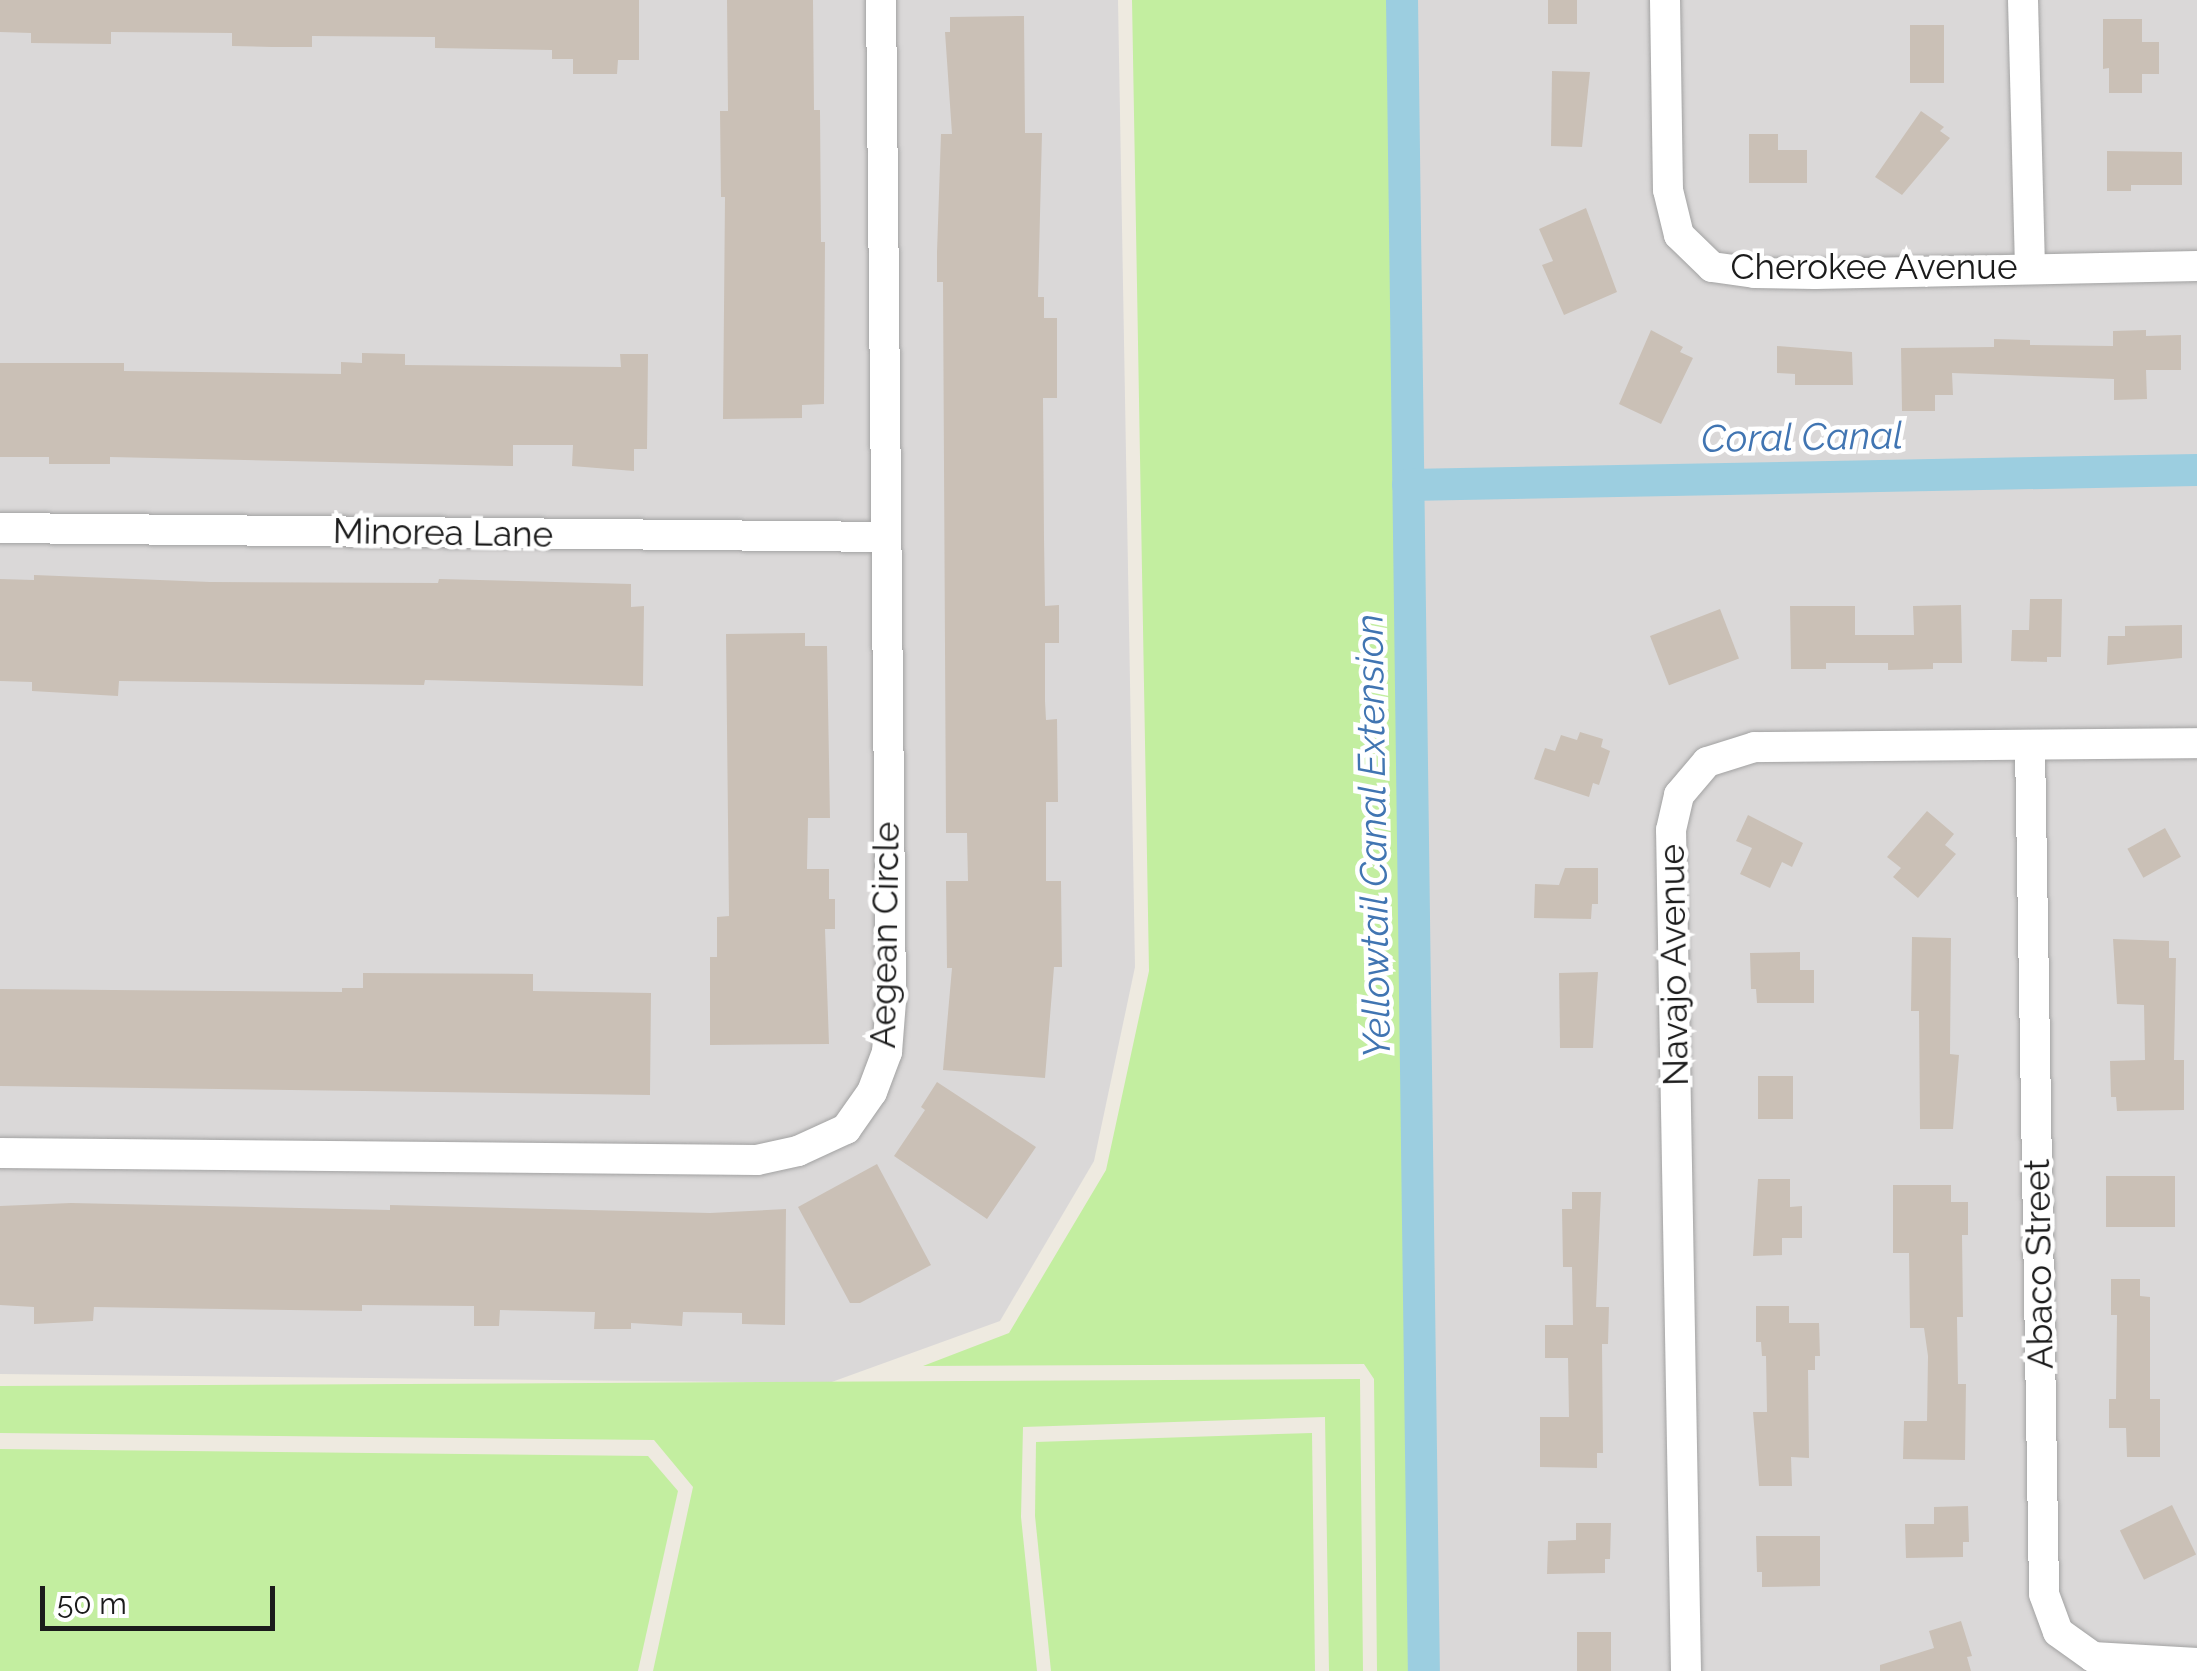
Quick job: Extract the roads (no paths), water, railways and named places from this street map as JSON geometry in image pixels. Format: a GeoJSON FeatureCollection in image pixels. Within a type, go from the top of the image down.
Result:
{"type":"FeatureCollection","features":[{"type":"Feature","properties":{"kind":"street","name":"Aegean Circle"},"geometry":{"type":"LineString","coordinates":[[0,1153],[756,1160],[798,1151],[846,1129],[872,1092],[887,1052],[888,1035],[881,0]]}},
{"type":"Feature","properties":{"kind":"street","name":"Cherokee Avenue"},"geometry":{"type":"LineString","coordinates":[[1664,0],[1668,190],[1679,234],[1712,266],[1775,273],[2197,266]]}},
{"type":"Feature","properties":{"kind":"street"},"geometry":{"type":"LineString","coordinates":[[2024,0],[2030,268]]}},
{"type":"Feature","properties":{"kind":"street","name":"Minorea Lane"},"geometry":{"type":"LineString","coordinates":[[0,528],[886,538]]}},
{"type":"Feature","properties":{"kind":"street","name":"Navajo Avenue"},"geometry":{"type":"LineString","coordinates":[[1686,1671],[1671,830],[1679,795],[1707,762],[1755,747],[2197,743]]}},
{"type":"Feature","properties":{"kind":"street","name":"Abaco Street"},"geometry":{"type":"LineString","coordinates":[[2030,746],[2044,1594],[2058,1632],[2092,1657],[2132,1663],[2197,1663]]}},
{"type":"Feature","properties":{"kind":"waterway","name":"Yellowtail Canal Extension"},"geometry":{"type":"LineString","coordinates":[[1402,0],[1424,1671]]}},
{"type":"Feature","properties":{"kind":"waterway","name":"Coral Canal"},"geometry":{"type":"LineString","coordinates":[[1408,485],[2197,470]]}}]}
